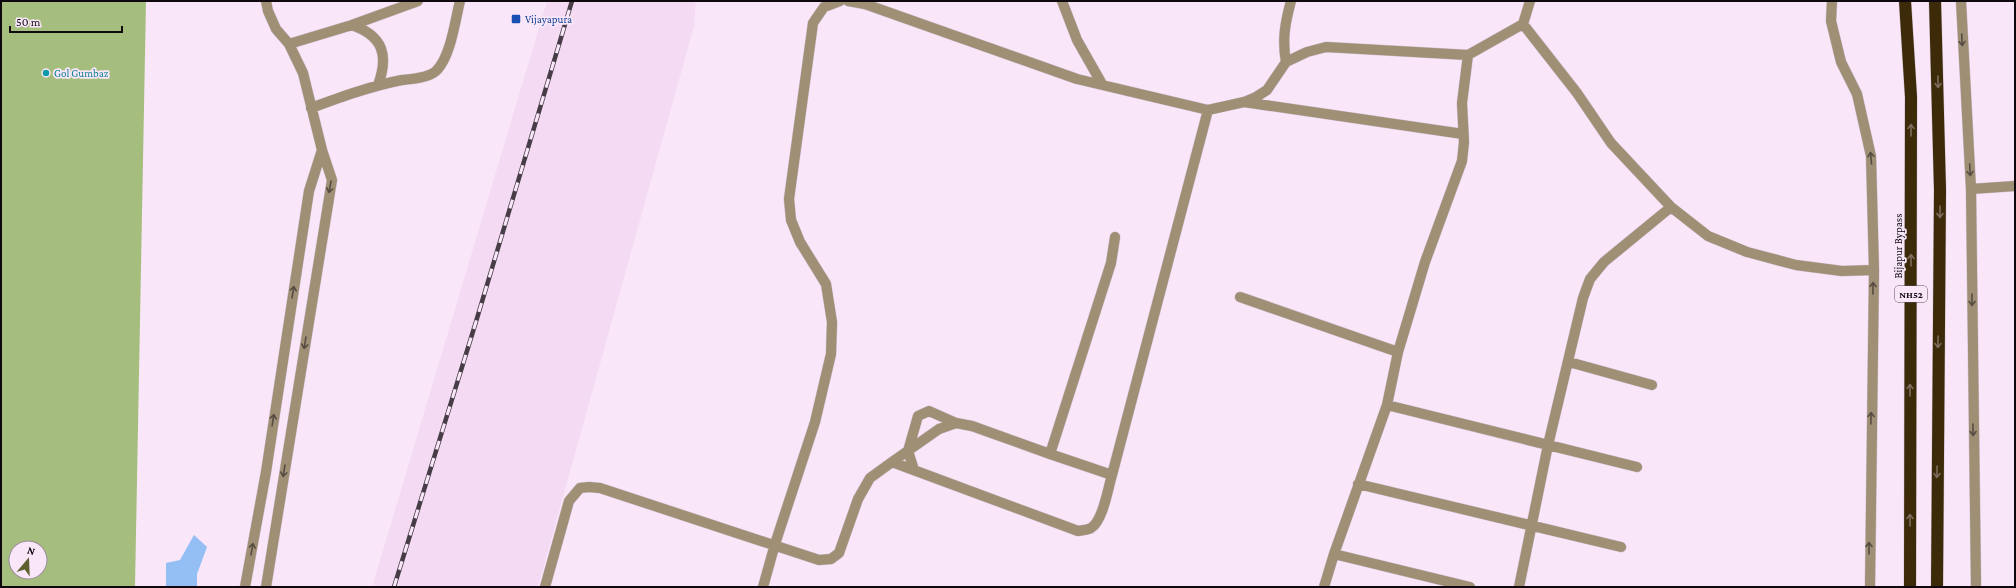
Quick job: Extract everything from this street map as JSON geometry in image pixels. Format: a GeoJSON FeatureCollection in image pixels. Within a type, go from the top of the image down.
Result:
{"type":"FeatureCollection","features":[{"type":"Feature","properties":{"kind":"highway","name":"Bijapur Bypass"},"geometry":{"type":"LineString","coordinates":[[1905,1],[1911,105],[1910,587]]}},
{"type":"Feature","properties":{"kind":"highway","name":"NH52"},"geometry":{"type":"LineString","coordinates":[[1934,1],[1940,190],[1937,587]]}},
{"type":"Feature","properties":{"kind":"street"},"geometry":{"type":"LineString","coordinates":[[266,1],[268,11],[276,29],[289,44],[303,73],[322,150],[332,180],[266,587]]}},
{"type":"Feature","properties":{"kind":"street"},"geometry":{"type":"LineString","coordinates":[[311,108],[378,85],[424,77],[436,72],[442,64],[448,49],[460,1]]}},
{"type":"Feature","properties":{"kind":"street"},"geometry":{"type":"LineString","coordinates":[[763,587],[775,544],[815,422],[831,354],[832,322],[826,284],[800,242],[792,220],[789,199],[813,23],[824,7],[840,1]]}},
{"type":"Feature","properties":{"kind":"street"},"geometry":{"type":"LineString","coordinates":[[848,1],[865,4],[1078,78],[1208,110],[1244,102],[1266,90],[1286,62],[1307,52],[1326,47],[1468,55],[1523,24],[1530,1]]}},
{"type":"Feature","properties":{"kind":"street"},"geometry":{"type":"LineString","coordinates":[[1062,1],[1077,40],[1102,84]]}},
{"type":"Feature","properties":{"kind":"street"},"geometry":{"type":"LineString","coordinates":[[1286,62],[1283,47],[1284,25],[1291,1]]}},
{"type":"Feature","properties":{"kind":"street"},"geometry":{"type":"LineString","coordinates":[[1832,1],[1831,21],[1842,62],[1858,94],[1871,156],[1874,270],[1870,587]]}},
{"type":"Feature","properties":{"kind":"street"},"geometry":{"type":"LineString","coordinates":[[1961,1],[1971,189],[1976,587]]}},
{"type":"Feature","properties":{"kind":"street"},"geometry":{"type":"LineString","coordinates":[[289,44],[352,25],[413,2]]}},
{"type":"Feature","properties":{"kind":"street"},"geometry":{"type":"LineString","coordinates":[[1523,24],[1577,93],[1610,143],[1671,207],[1708,236],[1747,252],[1796,265],[1842,271],[1874,270]]}},
{"type":"Feature","properties":{"kind":"street"},"geometry":{"type":"LineString","coordinates":[[352,25],[366,30],[377,39],[384,60],[384,71],[378,85]]}},
{"type":"Feature","properties":{"kind":"street"},"geometry":{"type":"LineString","coordinates":[[1324,587],[1358,484],[1387,405],[1398,352],[1425,262],[1462,161],[1462,103],[1468,55]]}},
{"type":"Feature","properties":{"kind":"street"},"geometry":{"type":"LineString","coordinates":[[1244,102],[1463,134]]}},
{"type":"Feature","properties":{"kind":"street"},"geometry":{"type":"LineString","coordinates":[[892,462],[1078,531],[1090,528],[1097,522],[1112,475],[1208,110]]}},
{"type":"Feature","properties":{"kind":"street"},"geometry":{"type":"LineString","coordinates":[[245,587],[266,472],[309,191],[322,150]]}},
{"type":"Feature","properties":{"kind":"street"},"geometry":{"type":"LineString","coordinates":[[1971,189],[2015,186]]}},
{"type":"Feature","properties":{"kind":"street"},"geometry":{"type":"LineString","coordinates":[[1520,587],[1548,445],[1569,362],[1583,298],[1590,279],[1604,262],[1671,207]]}},
{"type":"Feature","properties":{"kind":"street"},"geometry":{"type":"LineString","coordinates":[[1050,454],[1111,263],[1115,237]]}},
{"type":"Feature","properties":{"kind":"street"},"geometry":{"type":"LineString","coordinates":[[1240,297],[1398,352]]}},
{"type":"Feature","properties":{"kind":"street"},"geometry":{"type":"LineString","coordinates":[[1569,362],[1652,385]]}},
{"type":"Feature","properties":{"kind":"street"},"geometry":{"type":"LineString","coordinates":[[1387,405],[1637,466]]}},
{"type":"Feature","properties":{"kind":"street"},"geometry":{"type":"LineString","coordinates":[[914,470],[908,450],[918,416],[929,411],[956,423],[972,426],[1112,475]]}},
{"type":"Feature","properties":{"kind":"street"},"geometry":{"type":"LineString","coordinates":[[545,587],[569,501],[580,488],[600,488],[775,544],[819,560],[831,559],[839,553],[858,499],[870,478],[939,429],[956,423]]}},
{"type":"Feature","properties":{"kind":"street"},"geometry":{"type":"LineString","coordinates":[[1358,484],[1621,547]]}},
{"type":"Feature","properties":{"kind":"street"},"geometry":{"type":"LineString","coordinates":[[1334,554],[1470,587]]}},
{"type":"Feature","properties":{"kind":"shaded area"},"geometry":{"type":"Polygon","coordinates":[[[547,1],[696,1],[694,26],[538,587],[372,587],[547,1]]]}},
{"type":"Feature","properties":{"kind":"green space"},"geometry":{"type":"Polygon","coordinates":[[[1,1],[146,1],[135,587],[1,587],[1,1]]]}},
{"type":"Feature","properties":{"kind":"water"},"geometry":{"type":"Polygon","coordinates":[[[194,535],[207,547],[197,574],[197,587],[166,587],[166,563],[180,560],[194,535]]]}},
{"type":"Feature","properties":{"kind":"railway"},"geometry":{"type":"LineString","coordinates":[[394,587],[475,325],[572,1]]}},
{"type":"Feature","properties":{"kind":"place","name":"Vijayapura"},"geometry":{"type":"Point","coordinates":[516,19]}},
{"type":"Feature","properties":{"kind":"place","name":"Gol Gumbaz"},"geometry":{"type":"Point","coordinates":[46,73]}}]}
